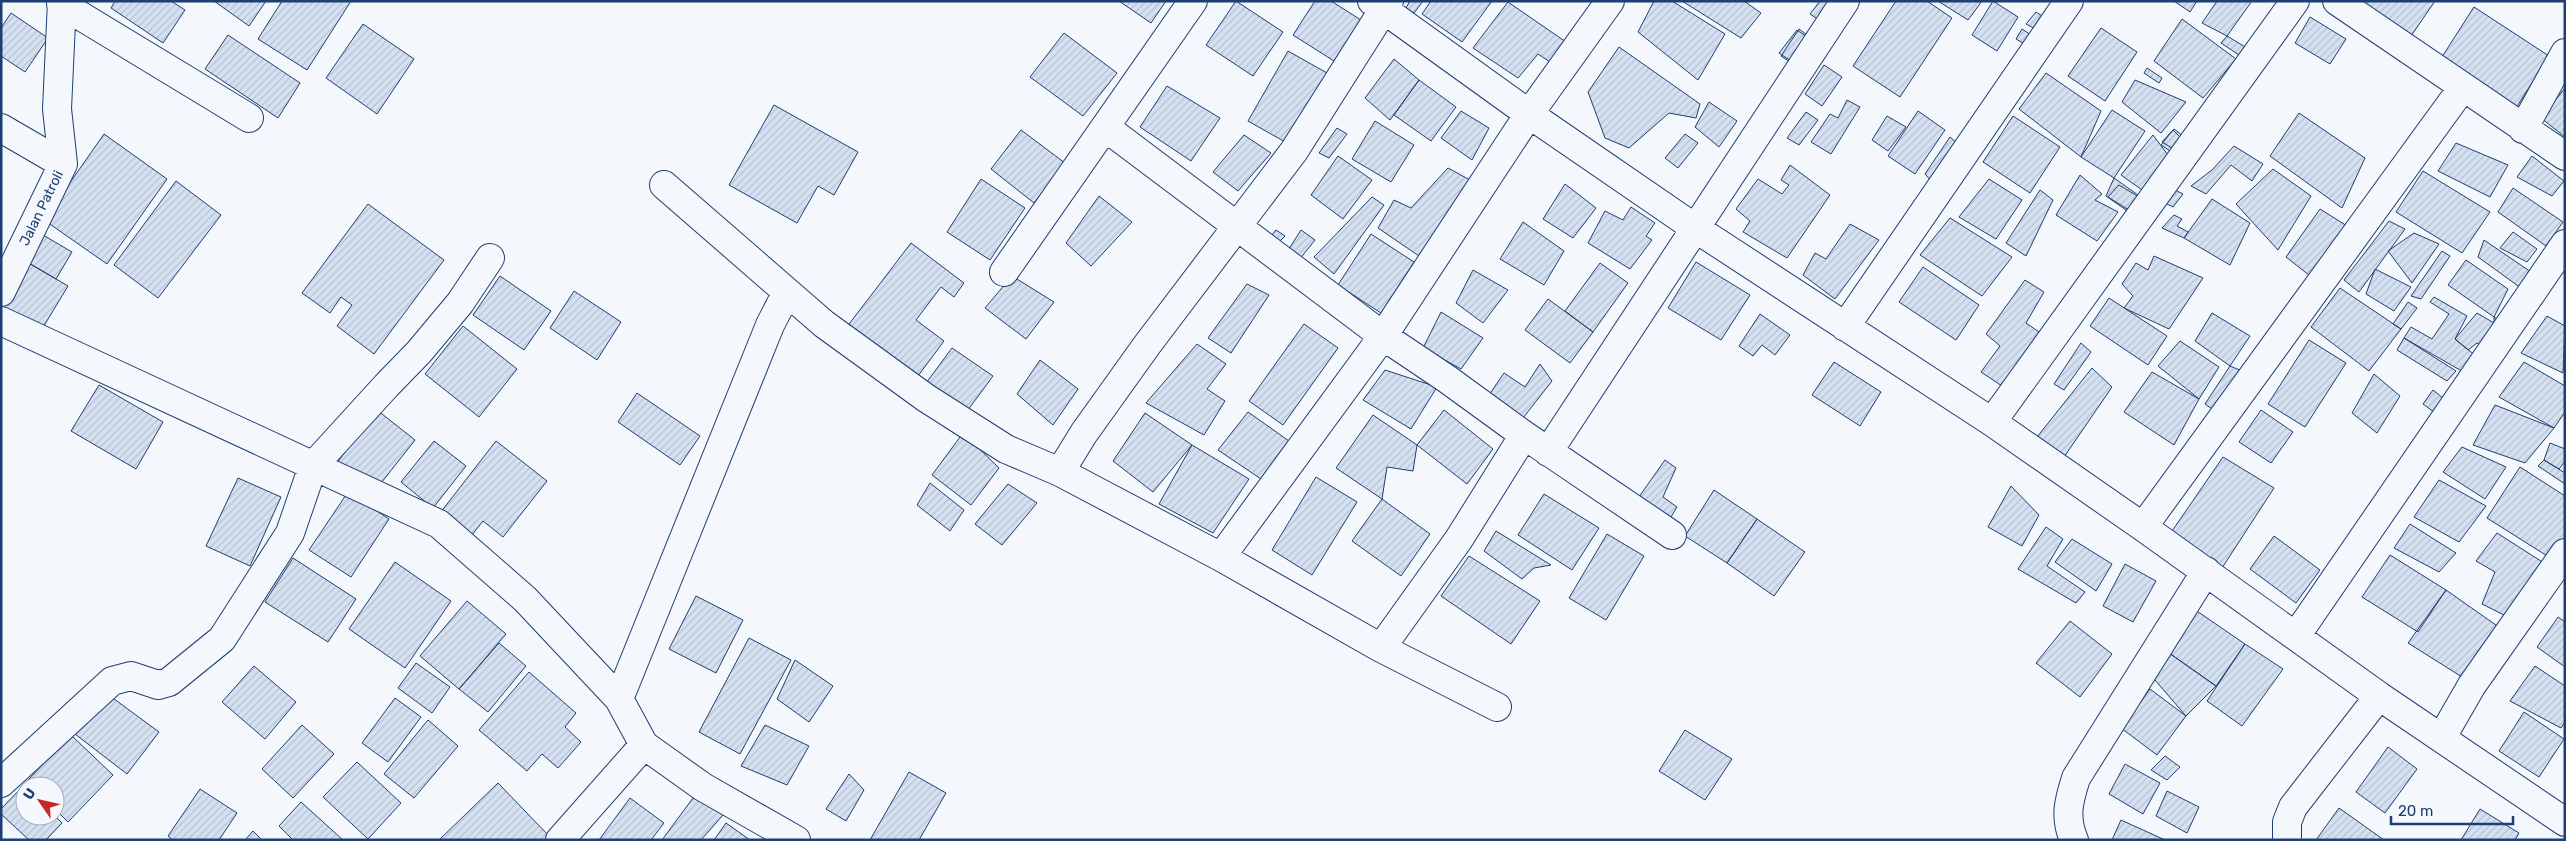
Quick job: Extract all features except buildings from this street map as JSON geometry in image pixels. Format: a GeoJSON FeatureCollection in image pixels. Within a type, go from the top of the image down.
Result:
{"type":"FeatureCollection","features":[{"type":"Feature","properties":{"kind":"street"},"geometry":{"type":"LineString","coordinates":[[1004,272],[1193,1]]}},
{"type":"Feature","properties":{"kind":"street"},"geometry":{"type":"LineString","coordinates":[[1221,557],[1383,336],[1529,114],[1610,1]]}},
{"type":"Feature","properties":{"kind":"street"},"geometry":{"type":"LineString","coordinates":[[1548,452],[1845,1]]}},
{"type":"Feature","properties":{"kind":"street"},"geometry":{"type":"LineString","coordinates":[[1845,327],[2069,1]]}},
{"type":"Feature","properties":{"kind":"street"},"geometry":{"type":"LineString","coordinates":[[1992,422],[2296,1]]}},
{"type":"Feature","properties":{"kind":"street"},"geometry":{"type":"LineString","coordinates":[[2337,1],[2565,156]]}},
{"type":"Feature","properties":{"kind":"street"},"geometry":{"type":"LineString","coordinates":[[61,3],[249,118]]}},
{"type":"Feature","properties":{"kind":"street","name":"Jalan Patroli"},"geometry":{"type":"LineString","coordinates":[[1,292],[63,164],[56,109],[61,3]]}},
{"type":"Feature","properties":{"kind":"street"},"geometry":{"type":"LineString","coordinates":[[1060,472],[1090,425],[1236,224],[1294,151],[1381,4],[1529,114],[1695,228],[1992,422],[2143,526],[2379,696],[2565,822]]}},
{"type":"Feature","properties":{"kind":"street"},"geometry":{"type":"LineString","coordinates":[[2523,129],[2565,53]]}},
{"type":"Feature","properties":{"kind":"street"},"geometry":{"type":"LineString","coordinates":[[2143,526],[2463,87]]}},
{"type":"Feature","properties":{"kind":"street"},"geometry":{"type":"LineString","coordinates":[[1105,127],[1383,336],[1447,379],[1524,436],[1672,535]]}},
{"type":"Feature","properties":{"kind":"street"},"geometry":{"type":"LineString","coordinates":[[1,128],[63,164]]}},
{"type":"Feature","properties":{"kind":"street"},"geometry":{"type":"LineString","coordinates":[[664,186],[824,324],[926,398],[1006,449],[1060,472],[1221,557],[1381,648],[1497,707]]}},
{"type":"Feature","properties":{"kind":"street"},"geometry":{"type":"LineString","coordinates":[[2296,636],[2565,244]]}},
{"type":"Feature","properties":{"kind":"street"},"geometry":{"type":"LineString","coordinates":[[1,783],[112,681],[131,676],[158,685],[169,682],[222,639],[290,533],[313,466],[419,352],[460,303],[490,258]]}},
{"type":"Feature","properties":{"kind":"street"},"geometry":{"type":"LineString","coordinates":[[619,699],[770,325],[787,292]]}},
{"type":"Feature","properties":{"kind":"street"},"geometry":{"type":"LineString","coordinates":[[1,322],[439,524],[525,599],[619,699],[644,744],[703,787],[796,840]]}},
{"type":"Feature","properties":{"kind":"street"},"geometry":{"type":"LineString","coordinates":[[1381,648],[1458,539],[1524,436]]}},
{"type":"Feature","properties":{"kind":"street"},"geometry":{"type":"LineString","coordinates":[[2442,738],[2472,685],[2565,553]]}},
{"type":"Feature","properties":{"kind":"street"},"geometry":{"type":"LineString","coordinates":[[2074,840],[2070,830],[2067,808],[2076,778],[2206,571]]}},
{"type":"Feature","properties":{"kind":"street"},"geometry":{"type":"LineString","coordinates":[[2287,840],[2286,822],[2293,806],[2379,696]]}},
{"type":"Feature","properties":{"kind":"street"},"geometry":{"type":"LineString","coordinates":[[560,840],[644,744]]}}]}
